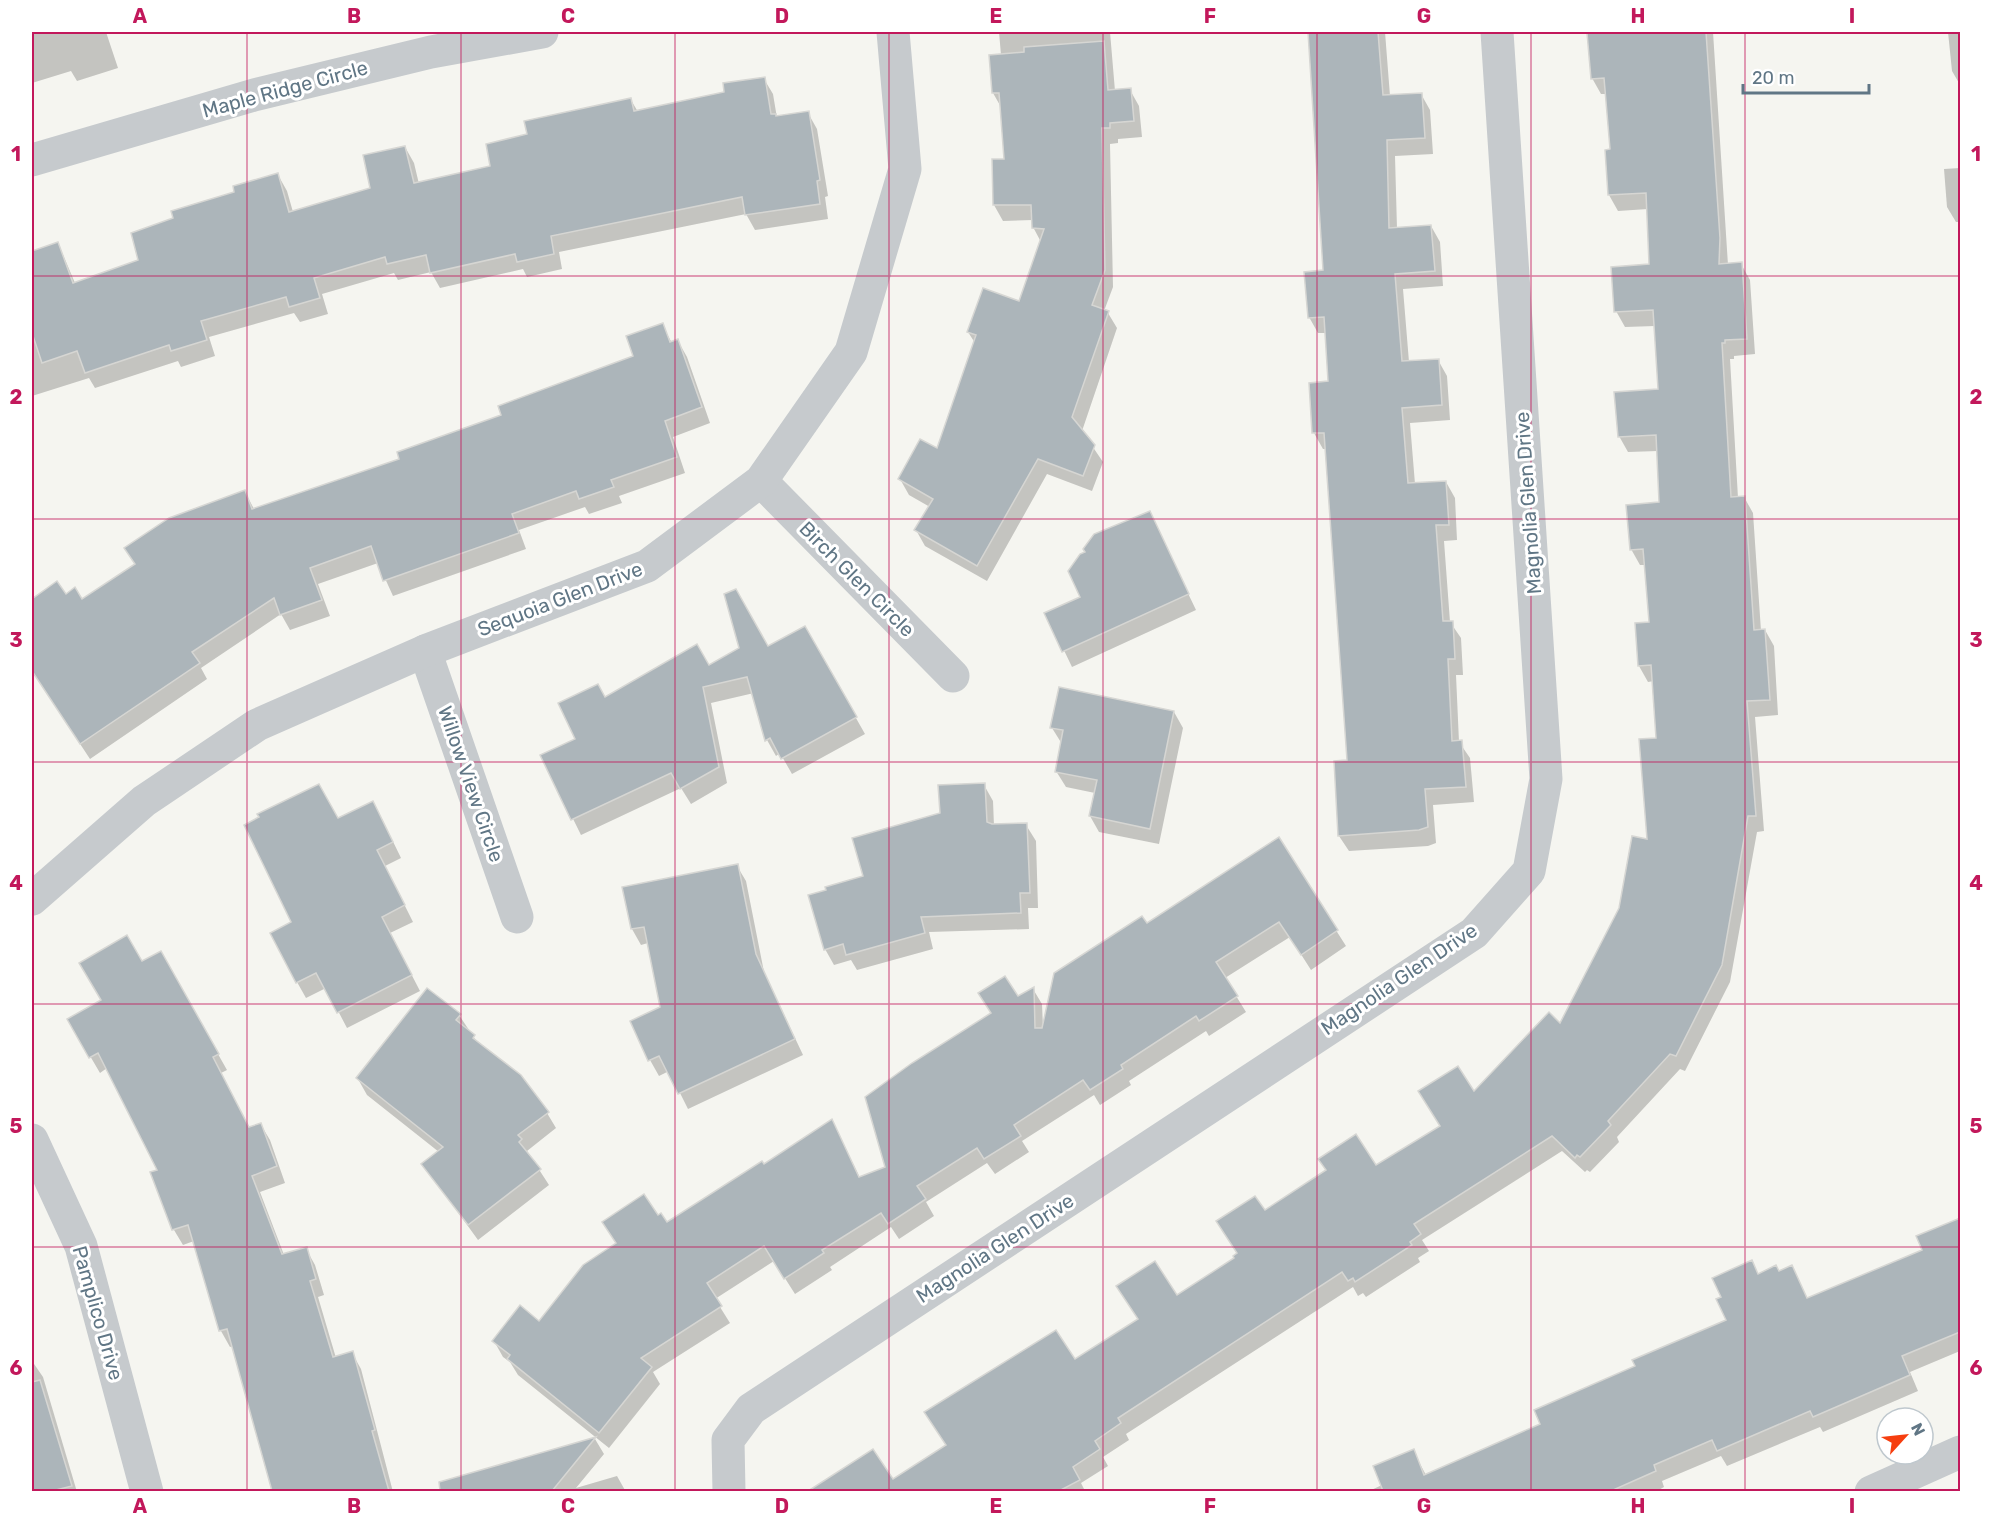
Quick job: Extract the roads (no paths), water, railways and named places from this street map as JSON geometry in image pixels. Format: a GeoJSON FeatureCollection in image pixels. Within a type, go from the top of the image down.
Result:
{"type":"FeatureCollection","features":[{"type":"Feature","properties":{"kind":"street","name":"Maple Ridge Circle"},"geometry":{"type":"LineString","coordinates":[[32,160],[254,95],[431,52],[542,32]]}},
{"type":"Feature","properties":{"kind":"street","name":"Sequoia Glen Drive"},"geometry":{"type":"LineString","coordinates":[[32,899],[144,801],[256,725],[425,651],[647,567],[761,481],[850,352],[905,169],[893,32]]}},
{"type":"Feature","properties":{"kind":"street","name":"Magnolia Glen Drive"},"geometry":{"type":"LineString","coordinates":[[729,1491],[728,1440],[751,1409],[1474,933],[1528,871],[1546,779],[1497,32]]}},
{"type":"Feature","properties":{"kind":"street","name":"Birch Glen Circle"},"geometry":{"type":"LineString","coordinates":[[761,481],[953,676]]}},
{"type":"Feature","properties":{"kind":"street","name":"Willow View Circle"},"geometry":{"type":"LineString","coordinates":[[425,651],[517,917]]}},
{"type":"Feature","properties":{"kind":"street","name":"Pamplico Drive"},"geometry":{"type":"LineString","coordinates":[[32,1140],[81,1246],[147,1491]]}},
{"type":"Feature","properties":{"kind":"street"},"geometry":{"type":"LineString","coordinates":[[1871,1491],[1960,1452]]}}]}
